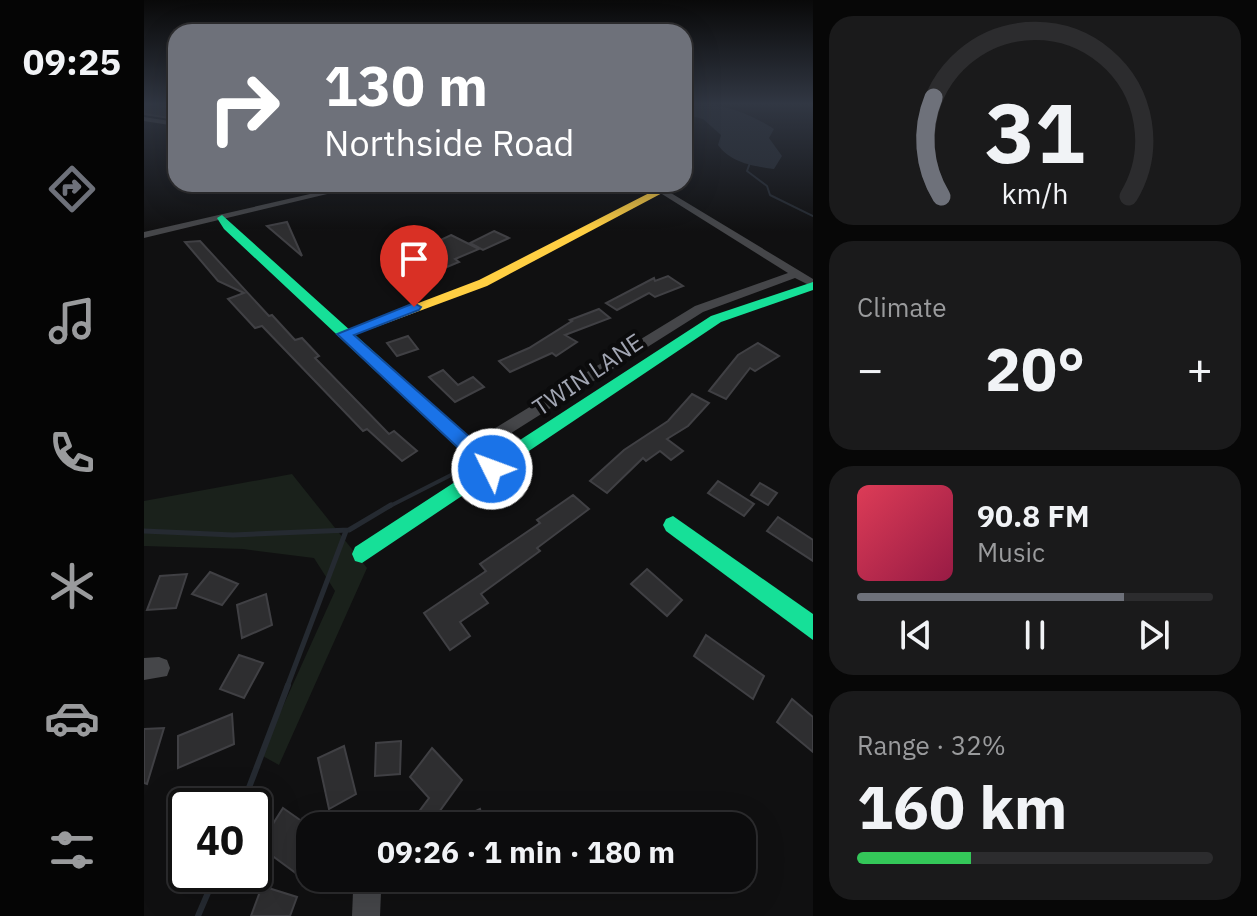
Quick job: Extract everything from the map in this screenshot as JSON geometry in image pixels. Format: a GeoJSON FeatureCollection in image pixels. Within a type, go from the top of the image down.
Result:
{"type":"FeatureCollection","features":[{"type":"Feature","properties":{"kind":"street"},"geometry":{"type":"LineString","coordinates":[[144,235],[331,192]]}},
{"type":"Feature","properties":{"kind":"street"},"geometry":{"type":"LineString","coordinates":[[344,334],[483,283],[646,192]]}},
{"type":"Feature","properties":{"kind":"street"},"geometry":{"type":"LineString","coordinates":[[663,192],[813,285]]}},
{"type":"Feature","properties":{"kind":"street"},"geometry":{"type":"LineString","coordinates":[[222,218],[492,469]]}},
{"type":"Feature","properties":{"kind":"street","name":"TWIN LANE"},"geometry":{"type":"LineString","coordinates":[[472,450],[699,309],[796,274]]}},
{"type":"Feature","properties":{"kind":"street","name":"TWIN LANE"},"geometry":{"type":"LineString","coordinates":[[362,554],[716,319],[813,285]]}},
{"type":"Feature","properties":{"kind":"street"},"geometry":{"type":"LineString","coordinates":[[673,525],[813,628]]}},
{"type":"Feature","properties":{"kind":"shaded area"},"geometry":{"type":"Polygon","coordinates":[[[719,146],[775,146],[782,156],[774,169],[750,165],[719,146]]]}},
{"type":"Feature","properties":{"kind":"shaded area"},"geometry":{"type":"Polygon","coordinates":[[[292,474],[367,568],[279,765],[261,755],[335,591],[314,558],[243,549],[144,546],[144,501],[292,474]]]}},
{"type":"Feature","properties":{"kind":"building"},"geometry":{"type":"Polygon","coordinates":[[[287,222],[302,256],[267,226],[287,222]]]}},
{"type":"Feature","properties":{"kind":"building"},"geometry":{"type":"Polygon","coordinates":[[[494,231],[509,238],[483,250],[470,243],[494,231]]]}},
{"type":"Feature","properties":{"kind":"building"},"geometry":{"type":"Polygon","coordinates":[[[451,235],[479,249],[455,259],[459,262],[442,269],[417,251],[451,235]]]}},
{"type":"Feature","properties":{"kind":"building"},"geometry":{"type":"Polygon","coordinates":[[[200,241],[269,316],[272,315],[295,340],[302,338],[319,356],[315,358],[389,434],[394,431],[417,451],[402,461],[367,429],[363,431],[262,326],[255,328],[228,299],[244,293],[218,281],[185,242],[200,241]]]}},
{"type":"Feature","properties":{"kind":"building"},"geometry":{"type":"Polygon","coordinates":[[[668,276],[683,286],[655,297],[649,293],[617,310],[606,303],[654,278],[655,281],[668,276]]]}},
{"type":"Feature","properties":{"kind":"building"},"geometry":{"type":"Polygon","coordinates":[[[599,309],[610,318],[565,335],[577,342],[556,356],[552,353],[510,372],[499,361],[529,348],[570,320],[599,309]]]}},
{"type":"Feature","properties":{"kind":"building"},"geometry":{"type":"Polygon","coordinates":[[[408,336],[418,349],[397,356],[387,343],[408,336]]]}},
{"type":"Feature","properties":{"kind":"building"},"geometry":{"type":"Polygon","coordinates":[[[758,343],[779,356],[755,371],[750,368],[726,399],[709,391],[738,355],[758,343]]]}},
{"type":"Feature","properties":{"kind":"building"},"geometry":{"type":"Polygon","coordinates":[[[443,370],[458,385],[473,377],[484,387],[455,402],[429,377],[443,370]]]}},
{"type":"Feature","properties":{"kind":"building"},"geometry":{"type":"Polygon","coordinates":[[[692,394],[709,403],[688,426],[667,439],[683,451],[671,460],[660,451],[646,461],[643,458],[607,493],[590,481],[624,450],[668,421],[692,394]]]}},
{"type":"Feature","properties":{"kind":"building"},"geometry":{"type":"Polygon","coordinates":[[[718,481],[754,504],[744,516],[708,493],[718,481]]]}},
{"type":"Feature","properties":{"kind":"building"},"geometry":{"type":"Polygon","coordinates":[[[760,483],[777,493],[768,505],[751,495],[760,483]]]}},
{"type":"Feature","properties":{"kind":"building"},"geometry":{"type":"Polygon","coordinates":[[[573,495],[589,509],[537,548],[540,551],[481,594],[488,603],[460,622],[470,636],[450,650],[424,613],[486,571],[480,564],[540,523],[537,520],[573,495]]]}},
{"type":"Feature","properties":{"kind":"building"},"geometry":{"type":"Polygon","coordinates":[[[778,517],[813,540],[813,561],[767,531],[778,517]]]}},
{"type":"Feature","properties":{"kind":"building"},"geometry":{"type":"Polygon","coordinates":[[[647,569],[682,600],[667,616],[631,584],[647,569]]]}},
{"type":"Feature","properties":{"kind":"building"},"geometry":{"type":"Polygon","coordinates":[[[210,572],[238,584],[222,605],[192,594],[210,572]]]}},
{"type":"Feature","properties":{"kind":"building"},"geometry":{"type":"Polygon","coordinates":[[[187,574],[176,608],[147,610],[160,576],[187,574]]]}},
{"type":"Feature","properties":{"kind":"building"},"geometry":{"type":"Polygon","coordinates":[[[266,594],[272,625],[242,638],[237,605],[266,594]]]}},
{"type":"Feature","properties":{"kind":"building"},"geometry":{"type":"Polygon","coordinates":[[[706,635],[764,676],[753,699],[694,656],[706,635]]]}},
{"type":"Feature","properties":{"kind":"building"},"geometry":{"type":"Polygon","coordinates":[[[239,655],[263,663],[244,698],[220,689],[239,655]]]}},
{"type":"Feature","properties":{"kind":"building"},"geometry":{"type":"Polygon","coordinates":[[[792,699],[813,717],[813,752],[777,722],[792,699]]]}},
{"type":"Feature","properties":{"kind":"building"},"geometry":{"type":"Polygon","coordinates":[[[232,714],[234,744],[178,768],[178,736],[232,714]]]}},
{"type":"Feature","properties":{"kind":"building"},"geometry":{"type":"Polygon","coordinates":[[[164,728],[147,784],[144,783],[144,729],[164,728]]]}},
{"type":"Feature","properties":{"kind":"building"},"geometry":{"type":"Polygon","coordinates":[[[401,741],[400,774],[375,776],[376,743],[401,741]]]}},
{"type":"Feature","properties":{"kind":"building"},"geometry":{"type":"Polygon","coordinates":[[[344,746],[356,794],[329,809],[318,758],[344,746]]]}},
{"type":"Feature","properties":{"kind":"building"},"geometry":{"type":"Polygon","coordinates":[[[432,748],[462,780],[439,812],[419,812],[429,798],[410,777],[432,748]]]}},
{"type":"Feature","properties":{"kind":"building"},"geometry":{"type":"Polygon","coordinates":[[[283,808],[296,817],[296,873],[272,856],[272,825],[283,808]]]}},
{"type":"Feature","properties":{"kind":"building"},"geometry":{"type":"Polygon","coordinates":[[[272,889],[297,897],[290,916],[251,916],[260,892],[272,892],[272,889]]]}},
{"type":"Feature","properties":{"kind":"waterway"},"geometry":{"type":"LineString","coordinates":[[751,160],[747,171],[767,186],[770,195],[813,216]]}},
{"type":"Feature","properties":{"kind":"waterway"},"geometry":{"type":"LineString","coordinates":[[388,507],[459,471]]}},
{"type":"Feature","properties":{"kind":"waterway"},"geometry":{"type":"LineString","coordinates":[[144,531],[233,535],[349,530],[391,505]]}},
{"type":"Feature","properties":{"kind":"waterway"},"geometry":{"type":"LineString","coordinates":[[287,687],[346,531]]}},
{"type":"Feature","properties":{"kind":"waterway"},"geometry":{"type":"LineString","coordinates":[[249,788],[288,685]]}},
{"type":"Feature","properties":{"kind":"waterway"},"geometry":{"type":"LineString","coordinates":[[198,916],[208,892]]}},
{"type":"Feature","properties":{"kind":"traffic: fast"},"geometry":{"type":"LineString","coordinates":[[222,218],[228,227],[492,469]]}},
{"type":"Feature","properties":{"kind":"traffic: fast"},"geometry":{"type":"LineString","coordinates":[[362,554],[716,319],[813,286]]}},
{"type":"Feature","properties":{"kind":"traffic: fast"},"geometry":{"type":"LineString","coordinates":[[673,525],[813,628]]}},
{"type":"Feature","properties":{"kind":"traffic: slow"},"geometry":{"type":"LineString","coordinates":[[344,334],[483,283],[659,192]]}},
{"type":"Feature","properties":{"kind":"route"},"geometry":{"type":"LineString","coordinates":[[414,307],[344,334],[492,469]]}}]}
